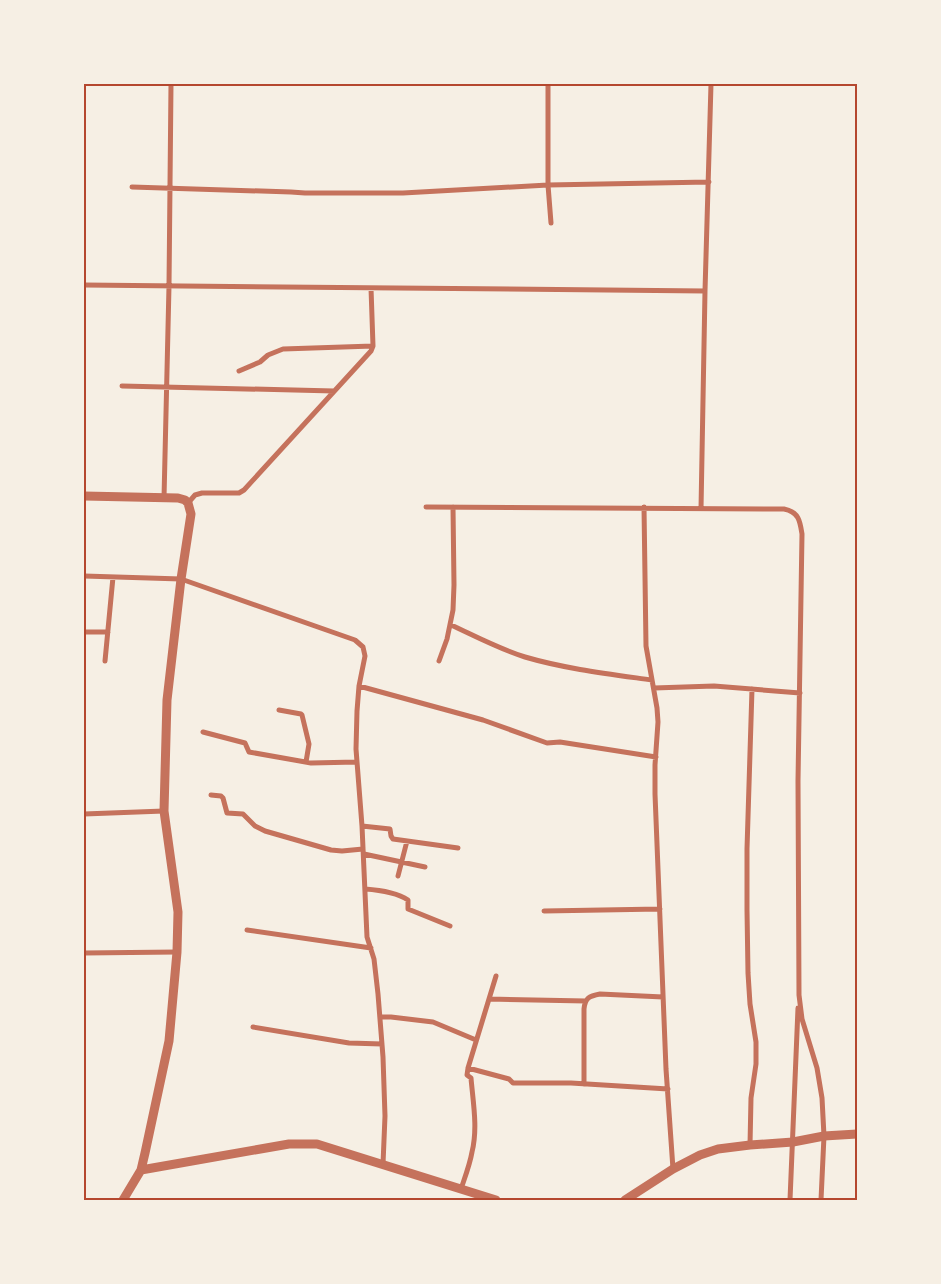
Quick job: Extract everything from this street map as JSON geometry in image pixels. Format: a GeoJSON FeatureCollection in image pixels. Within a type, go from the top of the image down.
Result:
{"type":"FeatureCollection","features":[{"type":"Feature","properties":{"kind":"street"},"geometry":{"type":"LineString","coordinates":[[164,498],[171,84]]}},
{"type":"Feature","properties":{"kind":"street"},"geometry":{"type":"LineString","coordinates":[[548,84],[548,186],[551,223]]}},
{"type":"Feature","properties":{"kind":"street"},"geometry":{"type":"LineString","coordinates":[[701,509],[711,84]]}},
{"type":"Feature","properties":{"kind":"street"},"geometry":{"type":"LineString","coordinates":[[132,187],[305,193],[394,193],[548,186],[709,182]]}},
{"type":"Feature","properties":{"kind":"street"},"geometry":{"type":"LineString","coordinates":[[84,285],[705,291]]}},
{"type":"Feature","properties":{"kind":"street"},"geometry":{"type":"LineString","coordinates":[[188,503],[196,495],[202,493],[239,493],[244,490],[370,352],[373,346],[371,288]]}},
{"type":"Feature","properties":{"kind":"street"},"geometry":{"type":"LineString","coordinates":[[239,371],[283,349],[373,346]]}},
{"type":"Feature","properties":{"kind":"street"},"geometry":{"type":"LineString","coordinates":[[122,386],[334,391]]}},
{"type":"Feature","properties":{"kind":"street"},"geometry":{"type":"LineString","coordinates":[[84,496],[178,498],[188,503],[191,514],[181,579],[167,700],[164,811],[178,912],[177,952],[169,1041],[141,1170],[123,1200]]}},
{"type":"Feature","properties":{"kind":"street"},"geometry":{"type":"LineString","coordinates":[[426,507],[784,509],[793,512],[799,519],[802,534],[798,781],[799,995],[790,1200]]}},
{"type":"Feature","properties":{"kind":"street"},"geometry":{"type":"LineString","coordinates":[[439,661],[451,625],[454,600],[453,507]]}},
{"type":"Feature","properties":{"kind":"street"},"geometry":{"type":"LineString","coordinates":[[644,508],[645,628],[648,663],[654,688],[658,722],[655,794],[673,1169]]}},
{"type":"Feature","properties":{"kind":"street"},"geometry":{"type":"LineString","coordinates":[[84,576],[181,579],[355,640],[363,647],[365,656],[356,711],[356,749],[367,937],[371,948],[378,994],[382,1044],[385,1116],[383,1164]]}},
{"type":"Feature","properties":{"kind":"street"},"geometry":{"type":"LineString","coordinates":[[105,661],[113,577]]}},
{"type":"Feature","properties":{"kind":"street"},"geometry":{"type":"LineString","coordinates":[[451,625],[510,651],[540,661],[582,670],[652,680]]}},
{"type":"Feature","properties":{"kind":"street"},"geometry":{"type":"LineString","coordinates":[[84,632],[108,632]]}},
{"type":"Feature","properties":{"kind":"street"},"geometry":{"type":"LineString","coordinates":[[359,686],[483,720],[547,743],[560,742],[656,757]]}},
{"type":"Feature","properties":{"kind":"street"},"geometry":{"type":"LineString","coordinates":[[654,688],[714,686],[800,693]]}},
{"type":"Feature","properties":{"kind":"street"},"geometry":{"type":"LineString","coordinates":[[750,1145],[751,1098],[756,1064],[756,1042],[749,989],[747,910],[752,689]]}},
{"type":"Feature","properties":{"kind":"street"},"geometry":{"type":"LineString","coordinates":[[279,710],[302,715],[309,744],[306,762]]}},
{"type":"Feature","properties":{"kind":"street"},"geometry":{"type":"LineString","coordinates":[[203,732],[245,743],[249,752],[306,762],[358,762]]}},
{"type":"Feature","properties":{"kind":"street"},"geometry":{"type":"LineString","coordinates":[[211,795],[224,798],[227,813],[243,814],[255,826],[266,831],[331,850],[363,852],[401,863],[425,867]]}},
{"type":"Feature","properties":{"kind":"street"},"geometry":{"type":"LineString","coordinates":[[84,814],[164,811]]}},
{"type":"Feature","properties":{"kind":"street"},"geometry":{"type":"LineString","coordinates":[[362,826],[390,829],[392,838],[458,848]]}},
{"type":"Feature","properties":{"kind":"street"},"geometry":{"type":"LineString","coordinates":[[398,876],[407,841]]}},
{"type":"Feature","properties":{"kind":"street"},"geometry":{"type":"LineString","coordinates":[[365,889],[386,891],[403,897],[407,899],[408,910],[450,926]]}},
{"type":"Feature","properties":{"kind":"street"},"geometry":{"type":"LineString","coordinates":[[544,911],[660,909]]}},
{"type":"Feature","properties":{"kind":"street"},"geometry":{"type":"LineString","coordinates":[[247,930],[371,948]]}},
{"type":"Feature","properties":{"kind":"street"},"geometry":{"type":"LineString","coordinates":[[84,953],[177,952]]}},
{"type":"Feature","properties":{"kind":"street"},"geometry":{"type":"LineString","coordinates":[[461,1189],[473,1151],[474,1139],[474,1109],[471,1078],[467,1075],[468,1068],[496,976]]}},
{"type":"Feature","properties":{"kind":"street"},"geometry":{"type":"LineString","coordinates":[[584,1084],[584,1010],[586,1001],[590,997],[600,994],[664,997]]}},
{"type":"Feature","properties":{"kind":"street"},"geometry":{"type":"LineString","coordinates":[[799,995],[802,1019],[817,1068],[822,1098],[824,1136],[821,1200]]}},
{"type":"Feature","properties":{"kind":"street"},"geometry":{"type":"LineString","coordinates":[[489,999],[586,1001]]}},
{"type":"Feature","properties":{"kind":"street"},"geometry":{"type":"LineString","coordinates":[[380,1018],[391,1017],[433,1022],[476,1040]]}},
{"type":"Feature","properties":{"kind":"street"},"geometry":{"type":"LineString","coordinates":[[253,1027],[349,1043],[382,1044]]}},
{"type":"Feature","properties":{"kind":"street"},"geometry":{"type":"LineString","coordinates":[[468,1068],[509,1079],[513,1084],[584,1084],[668,1090]]}},
{"type":"Feature","properties":{"kind":"street"},"geometry":{"type":"LineString","coordinates":[[625,1200],[673,1169],[700,1155],[718,1149],[793,1142],[824,1136],[857,1134]]}},
{"type":"Feature","properties":{"kind":"street"},"geometry":{"type":"LineString","coordinates":[[141,1170],[289,1144],[317,1144],[496,1200]]}}]}
